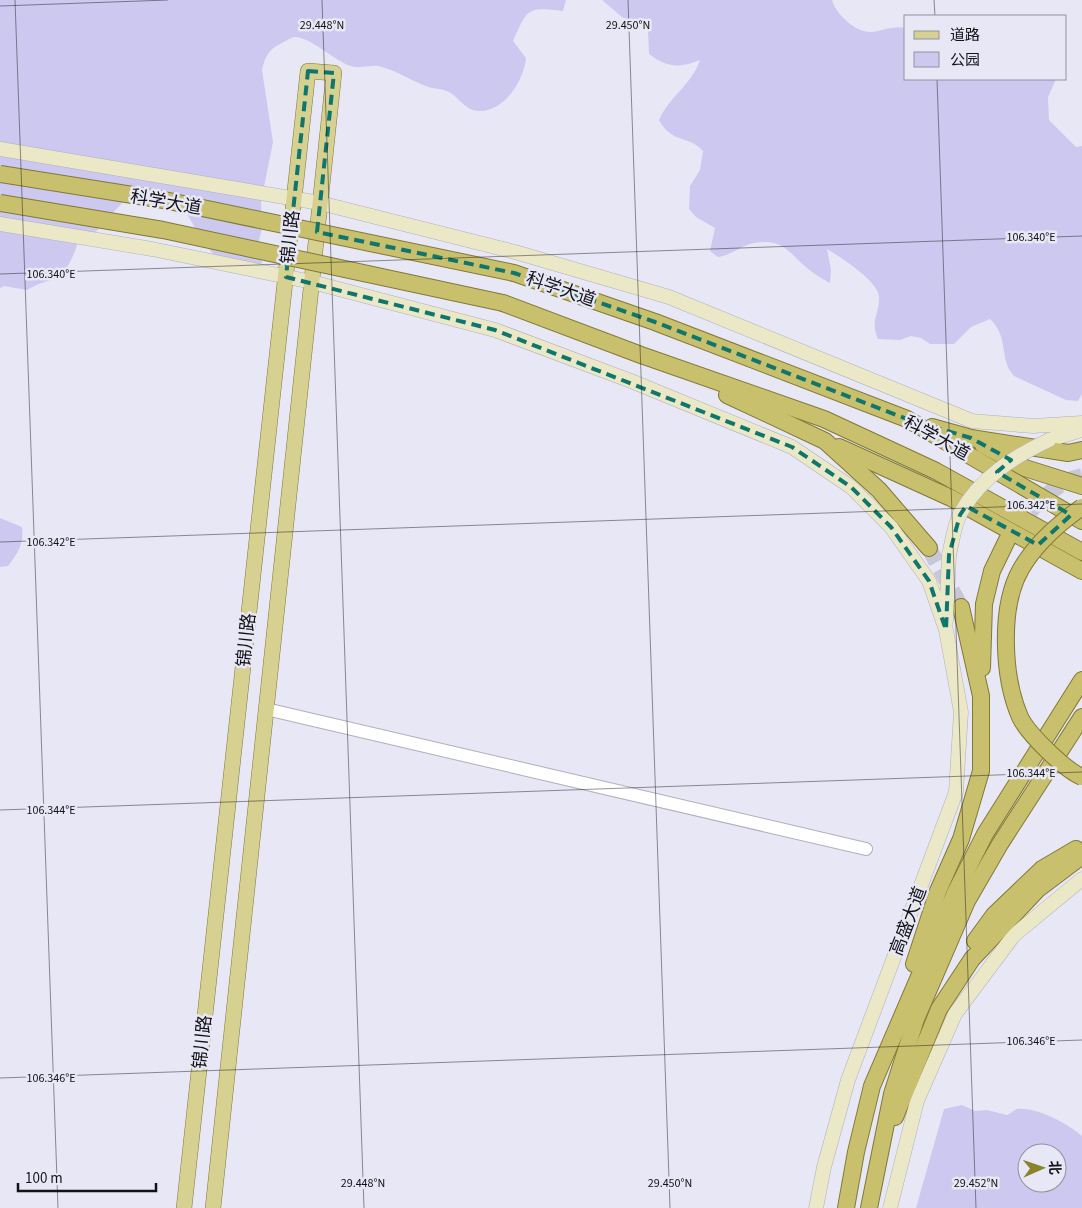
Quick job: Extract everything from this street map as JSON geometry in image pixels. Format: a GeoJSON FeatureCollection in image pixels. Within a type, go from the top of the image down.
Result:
{"type":"FeatureCollection","features":[{"type":"Feature","properties":{"kind":"highway","name":"科学大道"},"geometry":{"type":"LineString","coordinates":[[0,174],[164,200],[514,273],[656,322],[907,419],[1082,522]]}},
{"type":"Feature","properties":{"kind":"highway","name":"科学大道"},"geometry":{"type":"LineString","coordinates":[[0,203],[163,230],[503,303],[641,355],[824,420],[936,472],[1082,552]]}},
{"type":"Feature","properties":{"kind":"highway"},"geometry":{"type":"LineString","coordinates":[[641,355],[951,498],[1082,570]]}},
{"type":"Feature","properties":{"kind":"highway"},"geometry":{"type":"LineString","coordinates":[[907,419],[971,438],[1068,453],[1082,450]]}},
{"type":"Feature","properties":{"kind":"highway"},"geometry":{"type":"LineString","coordinates":[[971,438],[1026,468],[1082,486]]}},
{"type":"Feature","properties":{"kind":"highway"},"geometry":{"type":"LineString","coordinates":[[825,441],[879,490],[929,548]]}},
{"type":"Feature","properties":{"kind":"highway"},"geometry":{"type":"LineString","coordinates":[[1082,507],[1060,523],[1040,542],[1020,570],[1010,603],[1006,641],[1009,681],[1021,718],[1051,755],[1082,777]]}},
{"type":"Feature","properties":{"kind":"highway"},"geometry":{"type":"LineString","coordinates":[[872,1086],[938,891],[961,839],[981,771],[984,604],[992,571],[1008,540]]}},
{"type":"Feature","properties":{"kind":"highway"},"geometry":{"type":"LineString","coordinates":[[961,608],[981,696]]}},
{"type":"Feature","properties":{"kind":"highway","name":"高盛大道"},"geometry":{"type":"LineString","coordinates":[[869,1208],[892,1094],[916,1019],[986,834],[1082,680]]}},
{"type":"Feature","properties":{"kind":"highway","name":"高盛大道"},"geometry":{"type":"LineString","coordinates":[[846,1208],[856,1152],[872,1086],[961,897],[1000,844],[1082,717]]}},
{"type":"Feature","properties":{"kind":"highway"},"geometry":{"type":"LineString","coordinates":[[882,1149],[939,1009],[964,956],[994,915],[1042,870],[1082,846]]}},
{"type":"Feature","properties":{"kind":"highway"},"geometry":{"type":"LineString","coordinates":[[939,1009],[972,959],[1005,921],[1038,889],[1082,856]]}},
{"type":"Feature","properties":{"kind":"main road","name":"锦川路"},"geometry":{"type":"LineString","coordinates":[[184,1208],[308,71],[334,73],[213,1208]]}},
{"type":"Feature","properties":{"kind":"main road","name":"科学大道"},"geometry":{"type":"LineString","coordinates":[[0,149],[320,203],[515,252],[670,297],[972,421],[1033,426],[1082,423]]}},
{"type":"Feature","properties":{"kind":"main road"},"geometry":{"type":"LineString","coordinates":[[0,224],[152,249],[312,282],[495,330],[631,381],[792,447],[851,487],[891,526],[929,581],[946,630]]}},
{"type":"Feature","properties":{"kind":"main road"},"geometry":{"type":"LineString","coordinates":[[946,630],[949,555],[960,515],[984,482],[1017,455],[1049,440],[1082,430]]}},
{"type":"Feature","properties":{"kind":"main road","name":"高盛大道"},"geometry":{"type":"LineString","coordinates":[[816,1208],[824,1167],[848,1080],[956,792],[961,712],[946,630]]}},
{"type":"Feature","properties":{"kind":"main road"},"geometry":{"type":"LineString","coordinates":[[890,1208],[917,1101],[955,1014],[1014,934],[1082,879]]}},
{"type":"Feature","properties":{"kind":"street"},"geometry":{"type":"LineString","coordinates":[[266,709],[866,850]]}},
{"type":"Feature","properties":{"kind":"highlighted area"},"geometry":{"type":"Polygon","coordinates":[[[308,71],[334,73],[317,232],[514,273],[655,322],[907,419],[971,438],[1011,460],[997,472],[1071,515],[1038,545],[966,506],[960,515],[949,555],[946,630],[929,581],[891,527],[851,487],[792,447],[495,330],[286,277],[308,71]]]}},
{"type":"Feature","properties":{"kind":"green space"},"geometry":{"type":"Polygon","coordinates":[[[0,0],[566,0],[563,11],[542,9],[530,12],[526,16],[513,41],[526,58],[521,76],[512,93],[497,106],[489,110],[470,109],[449,92],[426,86],[389,69],[378,66],[351,66],[307,40],[294,37],[287,40],[270,51],[262,70],[273,142],[261,202],[262,228],[259,241],[262,263],[253,270],[220,263],[202,240],[187,214],[177,207],[133,197],[122,203],[92,236],[79,238],[71,260],[60,275],[27,290],[4,286],[0,288],[0,0]]]}},
{"type":"Feature","properties":{"kind":"green space"},"geometry":{"type":"Polygon","coordinates":[[[602,0],[832,0],[842,16],[858,29],[870,32],[904,28],[904,80],[1056,80],[1048,97],[1049,120],[1076,147],[1082,146],[1082,394],[1078,401],[1066,400],[1014,376],[1006,362],[1000,333],[990,319],[971,327],[954,344],[930,344],[921,338],[911,336],[900,340],[878,339],[875,327],[879,304],[878,292],[858,270],[827,249],[831,270],[830,283],[810,270],[779,244],[764,242],[749,244],[718,257],[710,251],[715,228],[696,217],[689,209],[690,186],[700,170],[703,151],[698,146],[669,133],[659,120],[669,104],[692,76],[700,60],[674,65],[656,59],[649,54],[648,29],[622,17],[602,0]]]}},
{"type":"Feature","properties":{"kind":"green space"},"geometry":{"type":"Polygon","coordinates":[[[0,518],[22,527],[22,533],[20,548],[15,557],[8,566],[0,567],[0,518]]]}},
{"type":"Feature","properties":{"kind":"green space"},"geometry":{"type":"Polygon","coordinates":[[[962,1105],[975,1111],[987,1110],[1007,1115],[1017,1109],[1033,1110],[1060,1121],[1082,1136],[1082,1208],[916,1208],[944,1109],[962,1105]]]}},
{"type":"Feature","properties":{"kind":"tunnel"},"geometry":{"type":"LineString","coordinates":[[1015,530],[1044,497],[1062,484],[1082,476]]}},
{"type":"Feature","properties":{"kind":"tunnel"},"geometry":{"type":"LineString","coordinates":[[929,548],[961,607]]}}]}
